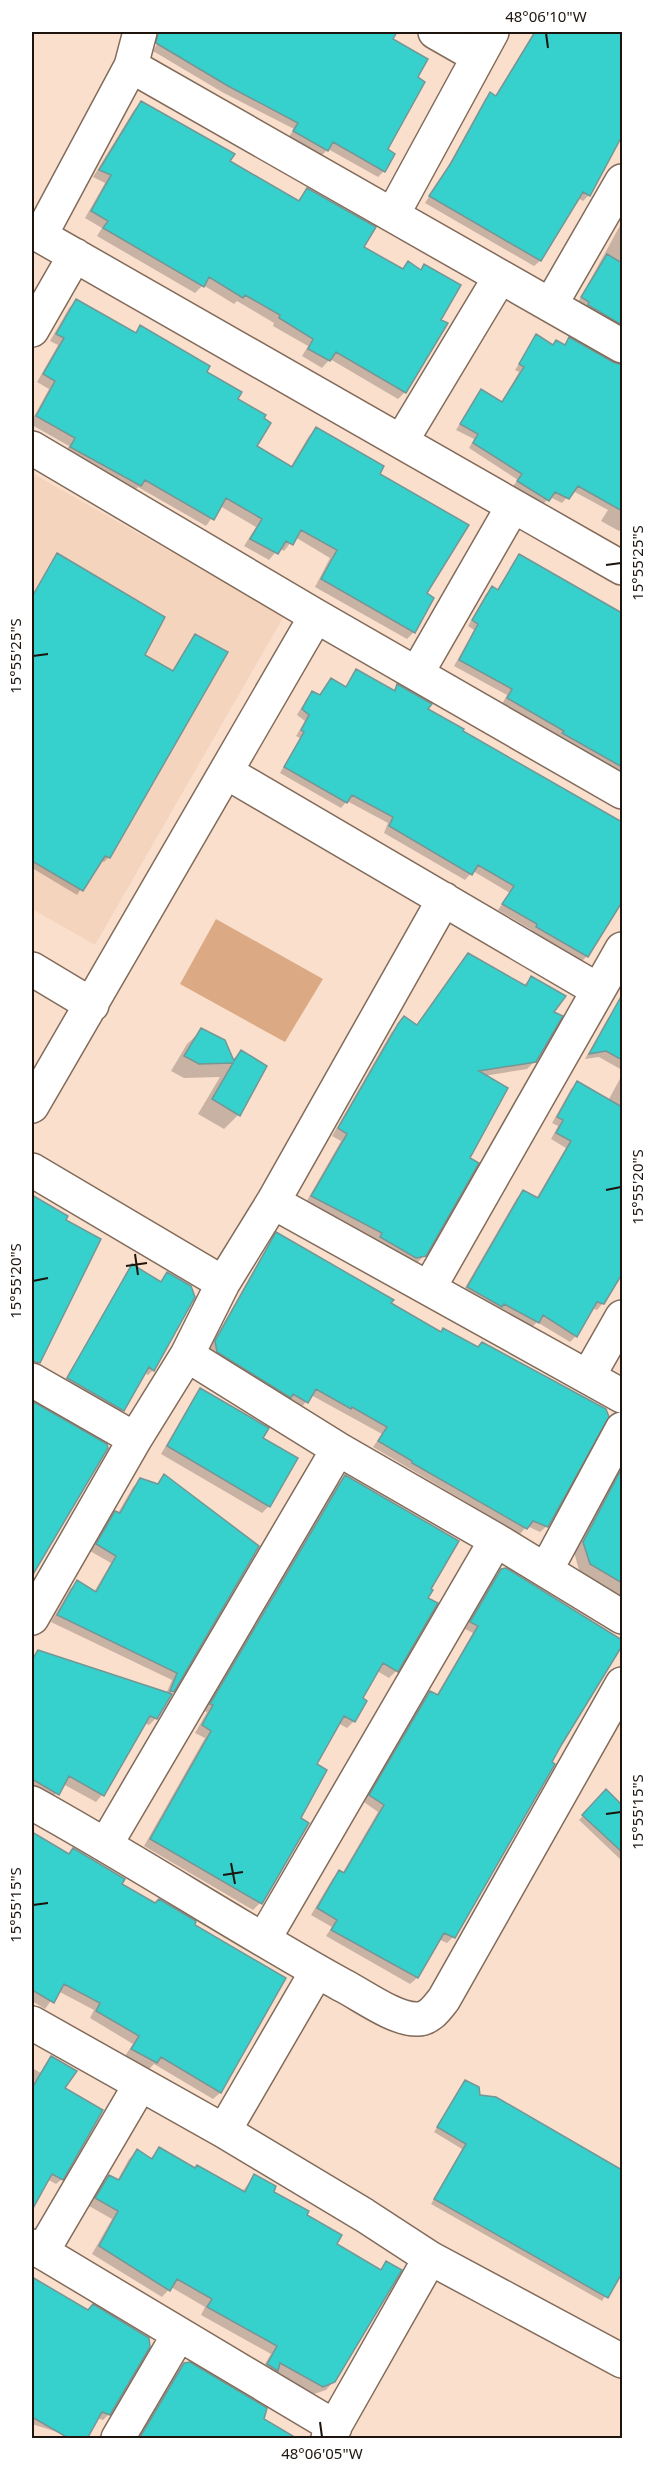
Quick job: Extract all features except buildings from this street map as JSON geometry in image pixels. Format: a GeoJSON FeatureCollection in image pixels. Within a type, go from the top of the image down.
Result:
{"type":"FeatureCollection","features":[{"type":"Feature","properties":{"kind":"street"},"geometry":{"type":"LineString","coordinates":[[140,32],[131,66],[36,234],[402,440],[622,568]]}},
{"type":"Feature","properties":{"kind":"street"},"geometry":{"type":"LineString","coordinates":[[393,214],[484,44],[435,32]]}},
{"type":"Feature","properties":{"kind":"street"},"geometry":{"type":"LineString","coordinates":[[131,66],[622,346]]}},
{"type":"Feature","properties":{"kind":"street"},"geometry":{"type":"LineString","coordinates":[[551,304],[622,181]]}},
{"type":"Feature","properties":{"kind":"street"},"geometry":{"type":"LineString","coordinates":[[32,330],[75,255]]}},
{"type":"Feature","properties":{"kind":"street"},"geometry":{"type":"LineString","coordinates":[[402,440],[500,277]]}},
{"type":"Feature","properties":{"kind":"street"},"geometry":{"type":"LineString","coordinates":[[32,448],[316,616],[622,792]]}},
{"type":"Feature","properties":{"kind":"street"},"geometry":{"type":"LineString","coordinates":[[417,673],[513,506]]}},
{"type":"Feature","properties":{"kind":"street"},"geometry":{"type":"LineString","coordinates":[[32,1106],[316,616]]}},
{"type":"Feature","properties":{"kind":"street"},"geometry":{"type":"LineString","coordinates":[[226,772],[598,990]]}},
{"type":"Feature","properties":{"kind":"street"},"geometry":{"type":"LineString","coordinates":[[35,1604],[187,1355],[223,1283],[273,1202],[444,899]]}},
{"type":"Feature","properties":{"kind":"street"},"geometry":{"type":"LineString","coordinates":[[429,1288],[622,949]]}},
{"type":"Feature","properties":{"kind":"street"},"geometry":{"type":"LineString","coordinates":[[32,969],[92,1005]]}},
{"type":"Feature","properties":{"kind":"street"},"geometry":{"type":"LineString","coordinates":[[32,1170],[223,1283]]}},
{"type":"Feature","properties":{"kind":"street"},"geometry":{"type":"LineString","coordinates":[[273,1202],[589,1375],[622,1396]]}},
{"type":"Feature","properties":{"kind":"street"},"geometry":{"type":"LineString","coordinates":[[589,1375],[622,1317]]}},
{"type":"Feature","properties":{"kind":"street"},"geometry":{"type":"LineString","coordinates":[[187,1355],[338,1449],[496,1540],[622,1617]]}},
{"type":"Feature","properties":{"kind":"street"},"geometry":{"type":"LineString","coordinates":[[32,1380],[135,1439]]}},
{"type":"Feature","properties":{"kind":"street"},"geometry":{"type":"LineString","coordinates":[[546,1570],[622,1429]]}},
{"type":"Feature","properties":{"kind":"street"},"geometry":{"type":"LineString","coordinates":[[106,1844],[338,1449]]}},
{"type":"Feature","properties":{"kind":"street"},"geometry":{"type":"LineString","coordinates":[[264,1939],[496,1540]]}},
{"type":"Feature","properties":{"kind":"street"},"geometry":{"type":"LineString","coordinates":[[32,1803],[106,1844],[317,1971],[402,2017],[418,2020],[433,2013],[444,1999],[622,1684]]}},
{"type":"Feature","properties":{"kind":"street"},"geometry":{"type":"LineString","coordinates":[[224,2131],[317,1971]]}},
{"type":"Feature","properties":{"kind":"street"},"geometry":{"type":"LineString","coordinates":[[32,2023],[224,2131],[364,2215],[430,2258],[622,2361]]}},
{"type":"Feature","properties":{"kind":"street"},"geometry":{"type":"LineString","coordinates":[[140,2085],[37,2249],[179,2334],[331,2433],[430,2258]]}},
{"type":"Feature","properties":{"kind":"street"},"geometry":{"type":"LineString","coordinates":[[118,2439],[179,2334]]}},
{"type":"Feature","properties":{"kind":"shaded area"},"geometry":{"type":"Polygon","coordinates":[[[32,473],[284,616],[95,945],[32,909],[32,473]]]}},
{"type":"Feature","properties":{"kind":"shaded area"},"geometry":{"type":"Polygon","coordinates":[[[216,919],[323,979],[285,1042],[180,984],[216,919]]]}}]}
